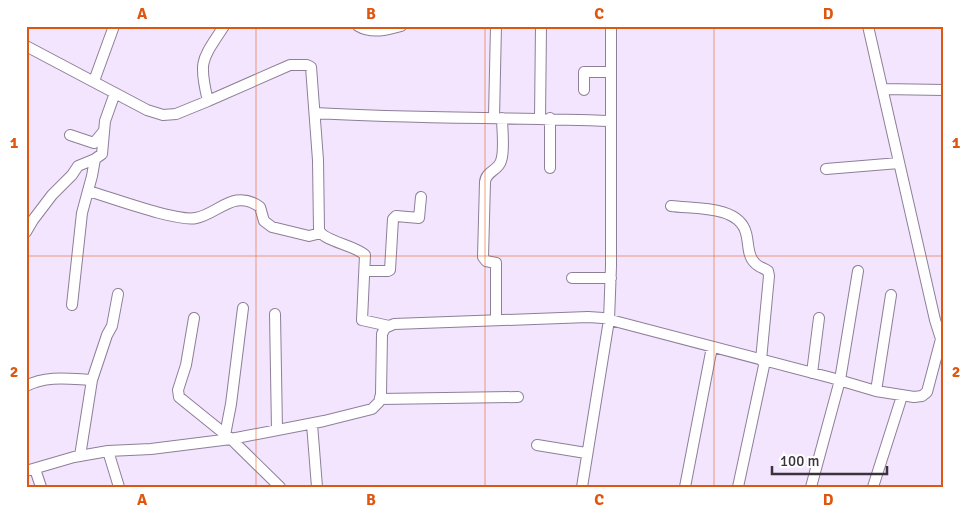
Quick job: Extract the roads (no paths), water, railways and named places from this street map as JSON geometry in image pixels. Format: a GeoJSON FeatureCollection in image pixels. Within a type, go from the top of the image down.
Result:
{"type":"FeatureCollection","features":[{"type":"Feature","properties":{"kind":"street"},"geometry":{"type":"LineString","coordinates":[[94,81],[114,26]]}},
{"type":"Feature","properties":{"kind":"street"},"geometry":{"type":"LineString","coordinates":[[208,101],[202,75],[203,60],[224,26]]}},
{"type":"Feature","properties":{"kind":"street"},"geometry":{"type":"LineString","coordinates":[[358,26],[372,31],[401,26]]}},
{"type":"Feature","properties":{"kind":"street"},"geometry":{"type":"LineString","coordinates":[[496,26],[498,117],[502,159],[499,166],[488,174],[485,182],[483,257],[486,261],[496,263],[496,320]]}},
{"type":"Feature","properties":{"kind":"street"},"geometry":{"type":"LineString","coordinates":[[541,26],[545,118],[550,168]]}},
{"type":"Feature","properties":{"kind":"street"},"geometry":{"type":"LineString","coordinates":[[582,487],[609,320],[611,278],[610,26]]}},
{"type":"Feature","properties":{"kind":"street"},"geometry":{"type":"LineString","coordinates":[[41,487],[31,470],[80,456],[108,451],[151,449],[277,430],[312,424],[372,409],[380,399],[382,334],[385,328],[394,324],[588,316],[631,324],[876,391],[914,398],[922,396],[927,392],[942,338],[935,320],[868,26]]}},
{"type":"Feature","properties":{"kind":"street"},"geometry":{"type":"LineString","coordinates":[[26,46],[147,110],[162,114],[176,114],[290,65],[307,65],[311,67],[316,114],[320,233]]}},
{"type":"Feature","properties":{"kind":"street"},"geometry":{"type":"LineString","coordinates":[[584,90],[584,72],[610,72]]}},
{"type":"Feature","properties":{"kind":"street"},"geometry":{"type":"LineString","coordinates":[[883,89],[944,90]]}},
{"type":"Feature","properties":{"kind":"street"},"geometry":{"type":"LineString","coordinates":[[26,232],[52,195],[72,175],[78,166],[102,154],[106,115],[115,92]]}},
{"type":"Feature","properties":{"kind":"street"},"geometry":{"type":"LineString","coordinates":[[316,114],[610,121]]}},
{"type":"Feature","properties":{"kind":"street"},"geometry":{"type":"LineString","coordinates":[[70,135],[94,143],[104,131]]}},
{"type":"Feature","properties":{"kind":"street"},"geometry":{"type":"LineString","coordinates":[[72,306],[80,223],[95,159]]}},
{"type":"Feature","properties":{"kind":"street"},"geometry":{"type":"LineString","coordinates":[[826,169],[900,163]]}},
{"type":"Feature","properties":{"kind":"street"},"geometry":{"type":"LineString","coordinates":[[88,191],[165,214],[190,219],[200,217],[228,202],[238,200],[260,207],[264,221],[272,227],[309,236],[320,233]]}},
{"type":"Feature","properties":{"kind":"street"},"geometry":{"type":"LineString","coordinates":[[365,271],[388,272],[390,270],[393,218],[396,216],[419,218],[421,198]]}},
{"type":"Feature","properties":{"kind":"street"},"geometry":{"type":"LineString","coordinates":[[671,206],[725,212],[733,215],[744,226],[750,256],[754,262],[766,269],[769,276],[763,360],[738,487]]}},
{"type":"Feature","properties":{"kind":"street"},"geometry":{"type":"LineString","coordinates":[[320,233],[323,236],[358,249],[365,255],[362,320],[389,326]]}},
{"type":"Feature","properties":{"kind":"street"},"geometry":{"type":"LineString","coordinates":[[811,487],[840,380],[858,271]]}},
{"type":"Feature","properties":{"kind":"street"},"geometry":{"type":"LineString","coordinates":[[572,278],[611,278]]}},
{"type":"Feature","properties":{"kind":"street"},"geometry":{"type":"LineString","coordinates":[[80,456],[92,380],[107,335],[112,326],[118,294]]}},
{"type":"Feature","properties":{"kind":"street"},"geometry":{"type":"LineString","coordinates":[[876,391],[891,295]]}},
{"type":"Feature","properties":{"kind":"street"},"geometry":{"type":"LineString","coordinates":[[228,437],[243,308]]}},
{"type":"Feature","properties":{"kind":"street"},"geometry":{"type":"LineString","coordinates":[[275,314],[277,430]]}},
{"type":"Feature","properties":{"kind":"street"},"geometry":{"type":"LineString","coordinates":[[194,318],[186,365],[178,394],[228,437],[280,487]]}},
{"type":"Feature","properties":{"kind":"street"},"geometry":{"type":"LineString","coordinates":[[812,373],[819,318]]}},
{"type":"Feature","properties":{"kind":"street"},"geometry":{"type":"LineString","coordinates":[[685,487],[712,347]]}},
{"type":"Feature","properties":{"kind":"street"},"geometry":{"type":"LineString","coordinates":[[26,386],[48,379],[92,380]]}},
{"type":"Feature","properties":{"kind":"street"},"geometry":{"type":"LineString","coordinates":[[873,487],[902,396]]}},
{"type":"Feature","properties":{"kind":"street"},"geometry":{"type":"LineString","coordinates":[[380,399],[518,397]]}},
{"type":"Feature","properties":{"kind":"street"},"geometry":{"type":"LineString","coordinates":[[312,424],[317,487]]}},
{"type":"Feature","properties":{"kind":"street"},"geometry":{"type":"LineString","coordinates":[[537,445],[586,454]]}},
{"type":"Feature","properties":{"kind":"street"},"geometry":{"type":"LineString","coordinates":[[108,451],[118,487]]}}]}
